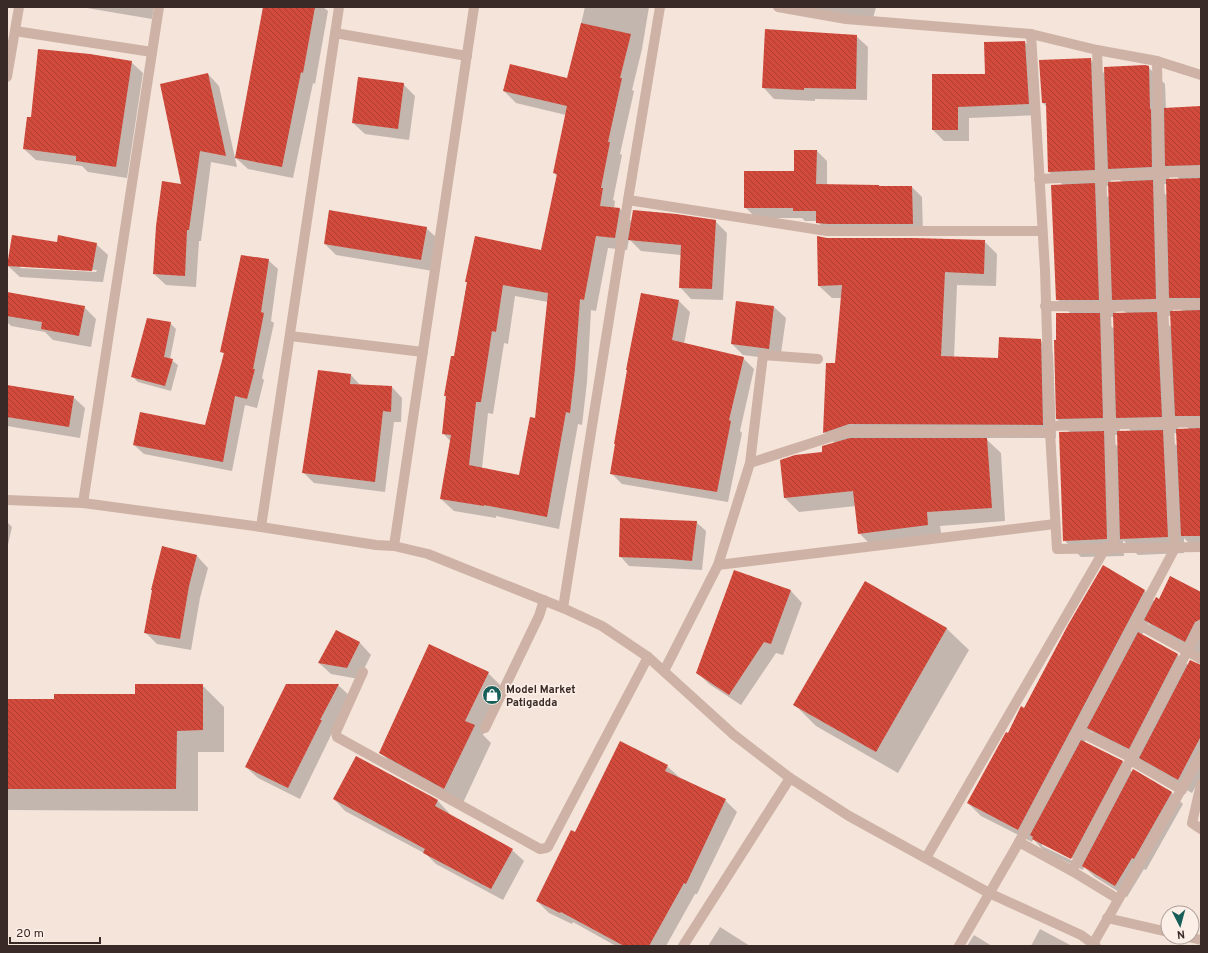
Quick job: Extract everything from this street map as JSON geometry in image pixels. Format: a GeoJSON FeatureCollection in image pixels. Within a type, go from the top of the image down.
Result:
{"type":"FeatureCollection","features":[{"type":"Feature","properties":{"kind":"street"},"geometry":{"type":"LineString","coordinates":[[7,77],[19,7]]}},
{"type":"Feature","properties":{"kind":"street"},"geometry":{"type":"LineString","coordinates":[[83,503],[159,7]]}},
{"type":"Feature","properties":{"kind":"street"},"geometry":{"type":"LineString","coordinates":[[261,528],[339,7]]}},
{"type":"Feature","properties":{"kind":"street"},"geometry":{"type":"LineString","coordinates":[[394,546],[474,7]]}},
{"type":"Feature","properties":{"kind":"street"},"geometry":{"type":"LineString","coordinates":[[563,608],[660,7]]}},
{"type":"Feature","properties":{"kind":"street"},"geometry":{"type":"LineString","coordinates":[[778,7],[846,19],[1031,34],[1097,50],[1158,61],[1201,75]]}},
{"type":"Feature","properties":{"kind":"street"},"geometry":{"type":"LineString","coordinates":[[15,31],[152,52]]}},
{"type":"Feature","properties":{"kind":"street"},"geometry":{"type":"LineString","coordinates":[[335,33],[467,56]]}},
{"type":"Feature","properties":{"kind":"street"},"geometry":{"type":"LineString","coordinates":[[1031,34],[1057,549],[1110,547],[1201,547]]}},
{"type":"Feature","properties":{"kind":"street"},"geometry":{"type":"LineString","coordinates":[[926,858],[1110,547],[1110,425],[1097,50]]}},
{"type":"Feature","properties":{"kind":"street"},"geometry":{"type":"LineString","coordinates":[[959,946],[1019,842],[1176,548],[1163,305],[1159,173],[1158,61]]}},
{"type":"Feature","properties":{"kind":"street"},"geometry":{"type":"LineString","coordinates":[[1039,179],[1201,171]]}},
{"type":"Feature","properties":{"kind":"street"},"geometry":{"type":"LineString","coordinates":[[628,200],[827,231],[1042,231]]}},
{"type":"Feature","properties":{"kind":"street"},"geometry":{"type":"LineString","coordinates":[[1045,306],[1106,307],[1201,304]]}},
{"type":"Feature","properties":{"kind":"street"},"geometry":{"type":"LineString","coordinates":[[290,336],[423,352]]}},
{"type":"Feature","properties":{"kind":"street"},"geometry":{"type":"LineString","coordinates":[[664,672],[718,565],[750,462],[763,355],[818,359]]}},
{"type":"Feature","properties":{"kind":"street"},"geometry":{"type":"LineString","coordinates":[[750,462],[850,431],[1050,429],[1110,425],[1201,422]]}},
{"type":"Feature","properties":{"kind":"street"},"geometry":{"type":"LineString","coordinates":[[7,500],[83,503],[376,545],[394,546],[428,554],[544,600],[602,626],[648,657],[734,735],[790,778],[849,816],[989,893],[1081,936],[1094,945],[1118,899],[1201,755]]}},
{"type":"Feature","properties":{"kind":"street"},"geometry":{"type":"LineString","coordinates":[[718,565],[1055,524]]}},
{"type":"Feature","properties":{"kind":"street"},"geometry":{"type":"LineString","coordinates":[[485,728],[539,616],[544,600]]}},
{"type":"Feature","properties":{"kind":"street"},"geometry":{"type":"LineString","coordinates":[[1136,623],[1201,659]]}},
{"type":"Feature","properties":{"kind":"street"},"geometry":{"type":"LineString","coordinates":[[1072,871],[1201,625]]}},
{"type":"Feature","properties":{"kind":"street"},"geometry":{"type":"LineString","coordinates":[[363,672],[336,732],[337,737],[540,849],[543,849],[548,847],[648,657]]}},
{"type":"Feature","properties":{"kind":"street"},"geometry":{"type":"LineString","coordinates":[[1078,731],[1130,757],[1130,760],[1182,790]]}},
{"type":"Feature","properties":{"kind":"street"},"geometry":{"type":"LineString","coordinates":[[683,946],[790,778]]}},
{"type":"Feature","properties":{"kind":"street"},"geometry":{"type":"LineString","coordinates":[[1201,784],[1192,824],[1201,829]]}},
{"type":"Feature","properties":{"kind":"street"},"geometry":{"type":"LineString","coordinates":[[1019,842],[1072,871],[1118,899]]}},
{"type":"Feature","properties":{"kind":"street"},"geometry":{"type":"LineString","coordinates":[[1108,918],[1160,930]]}},
{"type":"Feature","properties":{"kind":"building"},"geometry":{"type":"Polygon","coordinates":[[[263,7],[315,7],[303,73],[301,72],[282,167],[235,158],[263,7]]]}},
{"type":"Feature","properties":{"kind":"building"},"geometry":{"type":"Polygon","coordinates":[[[581,23],[631,34],[620,78],[622,78],[608,142],[610,142],[601,188],[603,188],[600,206],[620,208],[615,238],[596,236],[584,300],[580,299],[570,413],[566,412],[547,517],[484,505],[440,499],[451,435],[442,434],[446,396],[444,396],[451,356],[454,356],[467,282],[465,282],[475,236],[541,250],[557,174],[553,173],[567,106],[503,91],[510,64],[567,78],[581,23]],[[503,285],[496,332],[492,331],[481,402],[476,402],[469,465],[519,475],[530,417],[535,418],[548,293],[503,285]]]}},
{"type":"Feature","properties":{"kind":"building"},"geometry":{"type":"Polygon","coordinates":[[[765,29],[857,35],[856,89],[804,88],[804,90],[762,88],[765,29]]]}},
{"type":"Feature","properties":{"kind":"building"},"geometry":{"type":"Polygon","coordinates":[[[1025,41],[1029,104],[958,107],[958,130],[932,130],[932,74],[985,74],[984,42],[1025,41]]]}},
{"type":"Feature","properties":{"kind":"building"},"geometry":{"type":"Polygon","coordinates":[[[38,49],[90,54],[132,61],[116,167],[76,161],[76,156],[23,149],[27,117],[31,117],[38,49]]]}},
{"type":"Feature","properties":{"kind":"building"},"geometry":{"type":"Polygon","coordinates":[[[1091,58],[1095,170],[1048,172],[1046,103],[1042,103],[1039,60],[1091,58]]]}},
{"type":"Feature","properties":{"kind":"building"},"geometry":{"type":"Polygon","coordinates":[[[1149,66],[1152,167],[1108,169],[1104,67],[1149,66]]]}},
{"type":"Feature","properties":{"kind":"building"},"geometry":{"type":"Polygon","coordinates":[[[208,73],[226,156],[200,151],[189,230],[187,230],[185,276],[153,274],[156,226],[162,181],[181,184],[160,84],[208,73]]]}},
{"type":"Feature","properties":{"kind":"building"},"geometry":{"type":"Polygon","coordinates":[[[358,77],[404,83],[398,129],[352,123],[358,77]]]}},
{"type":"Feature","properties":{"kind":"building"},"geometry":{"type":"Polygon","coordinates":[[[1201,106],[1201,165],[1165,166],[1164,108],[1201,106]]]}},
{"type":"Feature","properties":{"kind":"building"},"geometry":{"type":"Polygon","coordinates":[[[794,150],[817,150],[816,184],[912,186],[913,224],[816,223],[816,211],[793,211],[793,208],[744,208],[744,171],[794,171],[794,150]]]}},
{"type":"Feature","properties":{"kind":"building"},"geometry":{"type":"Polygon","coordinates":[[[1201,178],[1201,298],[1169,298],[1166,179],[1201,178]]]}},
{"type":"Feature","properties":{"kind":"building"},"geometry":{"type":"Polygon","coordinates":[[[1153,180],[1156,299],[1112,300],[1108,182],[1153,180]]]}},
{"type":"Feature","properties":{"kind":"building"},"geometry":{"type":"Polygon","coordinates":[[[1095,183],[1099,300],[1056,300],[1051,185],[1095,183]]]}},
{"type":"Feature","properties":{"kind":"building"},"geometry":{"type":"Polygon","coordinates":[[[329,210],[427,227],[421,260],[324,244],[329,210]]]}},
{"type":"Feature","properties":{"kind":"building"},"geometry":{"type":"Polygon","coordinates":[[[633,210],[716,220],[712,289],[679,288],[681,245],[628,240],[633,210]]]}},
{"type":"Feature","properties":{"kind":"building"},"geometry":{"type":"Polygon","coordinates":[[[12,235],[57,242],[58,235],[97,243],[92,271],[7,266],[12,235]]]}},
{"type":"Feature","properties":{"kind":"building"},"geometry":{"type":"Polygon","coordinates":[[[817,236],[827,238],[985,240],[984,274],[945,272],[941,356],[998,358],[999,337],[1041,339],[1043,425],[849,424],[823,433],[826,363],[835,363],[842,285],[818,286],[817,236]]]}},
{"type":"Feature","properties":{"kind":"building"},"geometry":{"type":"Polygon","coordinates":[[[241,255],[269,259],[261,312],[264,313],[253,369],[255,369],[247,399],[235,396],[223,462],[133,445],[140,412],[205,425],[224,353],[220,352],[241,255]]]}},
{"type":"Feature","properties":{"kind":"building"},"geometry":{"type":"Polygon","coordinates":[[[7,292],[85,306],[79,336],[41,329],[42,322],[7,316],[7,292]]]}},
{"type":"Feature","properties":{"kind":"building"},"geometry":{"type":"Polygon","coordinates":[[[641,293],[679,300],[672,340],[744,357],[729,420],[731,421],[717,492],[610,474],[626,370],[641,293]]]}},
{"type":"Feature","properties":{"kind":"building"},"geometry":{"type":"Polygon","coordinates":[[[736,301],[774,306],[769,349],[731,344],[736,301]]]}},
{"type":"Feature","properties":{"kind":"building"},"geometry":{"type":"Polygon","coordinates":[[[1201,310],[1201,416],[1175,416],[1170,311],[1201,310]]]}},
{"type":"Feature","properties":{"kind":"building"},"geometry":{"type":"Polygon","coordinates":[[[1157,312],[1162,417],[1116,418],[1113,313],[1157,312]]]}},
{"type":"Feature","properties":{"kind":"building"},"geometry":{"type":"Polygon","coordinates":[[[1056,313],[1100,313],[1103,418],[1056,419],[1054,340],[1056,340],[1056,313]]]}},
{"type":"Feature","properties":{"kind":"building"},"geometry":{"type":"Polygon","coordinates":[[[147,318],[171,322],[164,357],[173,359],[165,386],[131,377],[147,318]]]}},
{"type":"Feature","properties":{"kind":"building"},"geometry":{"type":"Polygon","coordinates":[[[318,370],[351,374],[350,384],[392,386],[391,412],[383,411],[375,482],[302,473],[318,370]]]}},
{"type":"Feature","properties":{"kind":"building"},"geometry":{"type":"Polygon","coordinates":[[[7,385],[74,396],[69,427],[7,417],[7,385]]]}},
{"type":"Feature","properties":{"kind":"building"},"geometry":{"type":"Polygon","coordinates":[[[1201,428],[1201,536],[1181,536],[1176,429],[1201,428]]]}},
{"type":"Feature","properties":{"kind":"building"},"geometry":{"type":"Polygon","coordinates":[[[1163,430],[1168,537],[1120,539],[1117,431],[1163,430]]]}},
{"type":"Feature","properties":{"kind":"building"},"geometry":{"type":"Polygon","coordinates":[[[1104,431],[1107,539],[1063,541],[1059,432],[1104,431]]]}},
{"type":"Feature","properties":{"kind":"building"},"geometry":{"type":"Polygon","coordinates":[[[850,438],[987,438],[992,508],[927,512],[928,525],[858,534],[853,491],[784,498],[780,460],[795,455],[822,452],[822,446],[850,438]]]}},
{"type":"Feature","properties":{"kind":"building"},"geometry":{"type":"Polygon","coordinates":[[[620,518],[697,521],[692,561],[619,557],[620,518]]]}},
{"type":"Feature","properties":{"kind":"building"},"geometry":{"type":"Polygon","coordinates":[[[162,546],[197,555],[189,586],[180,639],[144,633],[151,590],[162,546]]]}},
{"type":"Feature","properties":{"kind":"building"},"geometry":{"type":"Polygon","coordinates":[[[1103,565],[1145,590],[1018,830],[967,803],[1006,732],[1008,733],[1021,706],[1024,708],[1068,625],[1103,565]]]}},
{"type":"Feature","properties":{"kind":"building"},"geometry":{"type":"Polygon","coordinates":[[[734,570],[791,590],[771,644],[764,642],[729,695],[696,673],[734,570]]]}},
{"type":"Feature","properties":{"kind":"building"},"geometry":{"type":"Polygon","coordinates":[[[1170,576],[1201,592],[1201,619],[1195,622],[1185,642],[1144,620],[1156,597],[1159,599],[1170,576]]]}},
{"type":"Feature","properties":{"kind":"building"},"geometry":{"type":"Polygon","coordinates":[[[865,581],[947,628],[876,752],[793,705],[865,581]]]}},
{"type":"Feature","properties":{"kind":"building"},"geometry":{"type":"Polygon","coordinates":[[[336,630],[360,642],[347,668],[318,663],[336,630]]]}},
{"type":"Feature","properties":{"kind":"building"},"geometry":{"type":"Polygon","coordinates":[[[1138,632],[1178,654],[1129,749],[1087,728],[1138,632]]]}},
{"type":"Feature","properties":{"kind":"building"},"geometry":{"type":"Polygon","coordinates":[[[429,644],[489,672],[465,721],[475,725],[444,789],[379,753],[429,644]]]}},
{"type":"Feature","properties":{"kind":"building"},"geometry":{"type":"Polygon","coordinates":[[[1190,660],[1201,665],[1201,736],[1178,780],[1139,758],[1190,660]]]}},
{"type":"Feature","properties":{"kind":"building"},"geometry":{"type":"Polygon","coordinates":[[[135,684],[203,684],[203,730],[177,731],[176,789],[7,789],[7,699],[54,699],[54,694],[135,694],[135,684]]]}},
{"type":"Feature","properties":{"kind":"building"},"geometry":{"type":"Polygon","coordinates":[[[286,684],[339,684],[320,720],[322,720],[288,788],[245,767],[286,684]]]}},
{"type":"Feature","properties":{"kind":"building"},"geometry":{"type":"Polygon","coordinates":[[[1081,740],[1123,761],[1071,859],[1032,839],[1033,837],[1030,835],[1081,740]]]}},
{"type":"Feature","properties":{"kind":"building"},"geometry":{"type":"Polygon","coordinates":[[[620,741],[668,765],[665,771],[726,799],[686,884],[684,883],[649,946],[624,946],[561,912],[560,913],[536,901],[571,830],[575,832],[620,741]]]}},
{"type":"Feature","properties":{"kind":"building"},"geometry":{"type":"Polygon","coordinates":[[[356,756],[438,800],[435,806],[513,849],[491,889],[423,853],[425,849],[333,799],[356,756]]]}},
{"type":"Feature","properties":{"kind":"building"},"geometry":{"type":"Polygon","coordinates":[[[1133,769],[1172,792],[1134,859],[1132,858],[1115,886],[1082,866],[1133,769]]]}},
{"type":"Feature","properties":{"kind":"place","name":"Model Market Patigadda"},"geometry":{"type":"Point","coordinates":[492,695]}}]}
